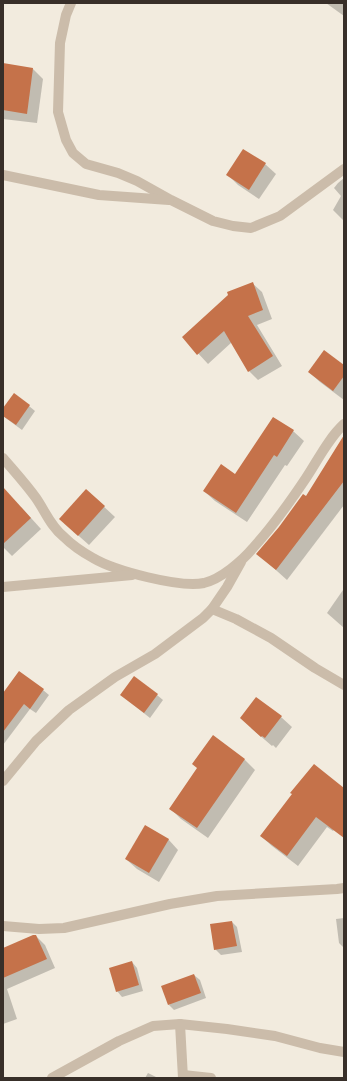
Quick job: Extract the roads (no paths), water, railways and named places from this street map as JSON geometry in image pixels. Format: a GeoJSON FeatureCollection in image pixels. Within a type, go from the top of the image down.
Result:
{"type":"FeatureCollection","features":[{"type":"Feature","properties":{"kind":"street"},"geometry":{"type":"LineString","coordinates":[[71,3],[66,15],[60,42],[58,112],[66,140],[73,153],[86,164],[118,173],[137,181],[213,221],[251,228],[280,216],[344,169]]}},
{"type":"Feature","properties":{"kind":"street"},"geometry":{"type":"LineString","coordinates":[[3,175],[99,195],[171,200]]}},
{"type":"Feature","properties":{"kind":"street"},"geometry":{"type":"LineString","coordinates":[[3,781],[36,741],[69,710],[115,677],[155,654],[203,618],[212,609],[242,561],[286,507],[331,439],[344,424]]}},
{"type":"Feature","properties":{"kind":"street"},"geometry":{"type":"LineString","coordinates":[[3,458],[35,497],[51,522],[63,537],[94,558],[112,566],[138,574],[186,584],[204,582],[218,577],[242,561]]}},
{"type":"Feature","properties":{"kind":"street"},"geometry":{"type":"LineString","coordinates":[[3,587],[138,574]]}},
{"type":"Feature","properties":{"kind":"street"},"geometry":{"type":"LineString","coordinates":[[212,609],[236,619],[271,638],[315,668],[344,685]]}},
{"type":"Feature","properties":{"kind":"street"},"geometry":{"type":"LineString","coordinates":[[3,926],[39,929],[64,928],[170,904],[217,896],[344,888]]}},
{"type":"Feature","properties":{"kind":"street"},"geometry":{"type":"LineString","coordinates":[[52,1078],[119,1041],[153,1026],[180,1024],[275,1036],[320,1048],[344,1052]]}},
{"type":"Feature","properties":{"kind":"street"},"geometry":{"type":"LineString","coordinates":[[180,1024],[183,1077],[211,1078]]}}]}
